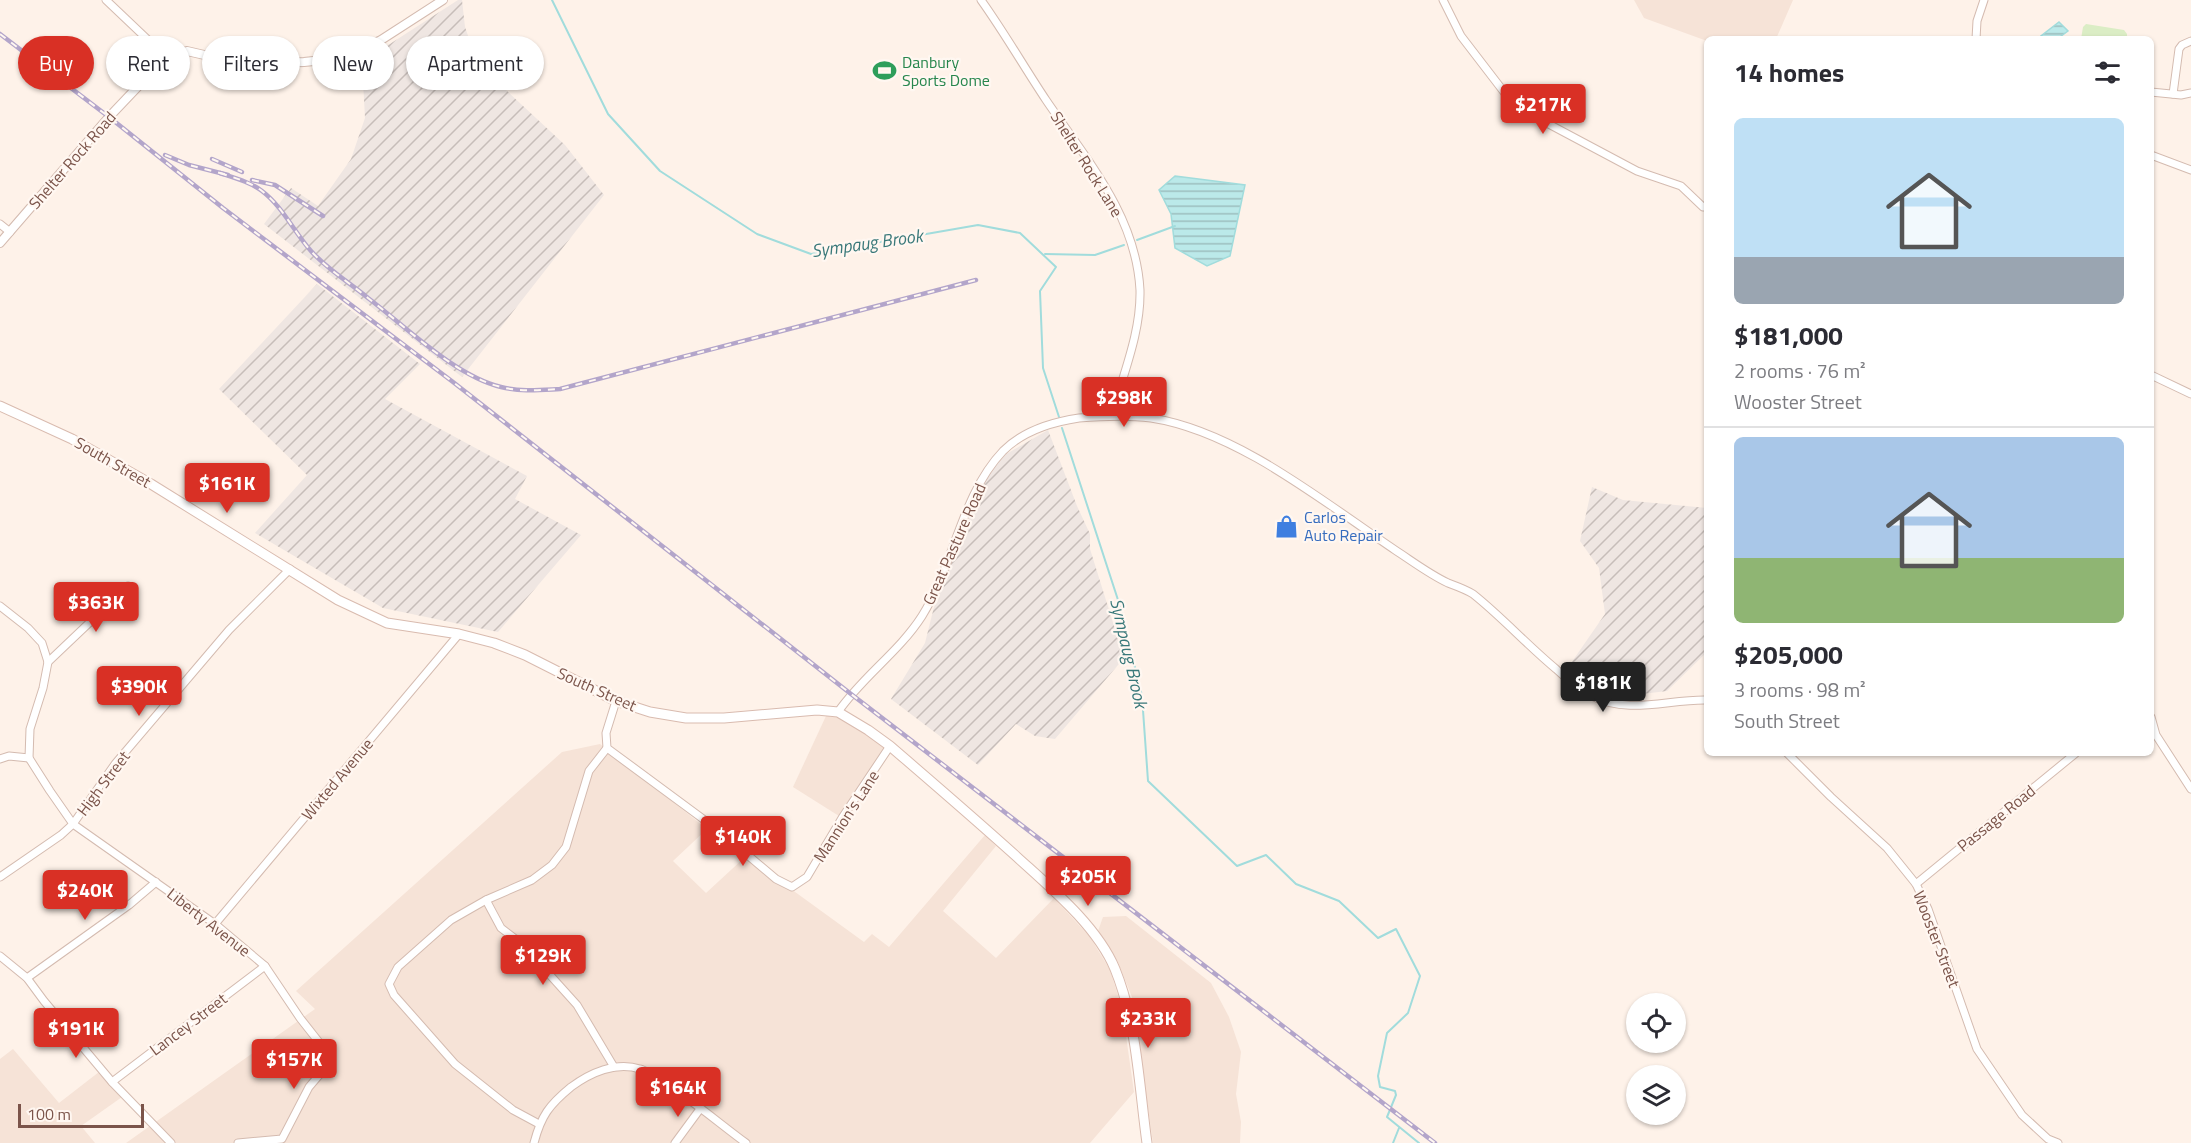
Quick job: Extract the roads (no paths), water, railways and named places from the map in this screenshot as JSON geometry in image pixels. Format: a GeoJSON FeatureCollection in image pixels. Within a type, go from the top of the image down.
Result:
{"type":"FeatureCollection","features":[{"type":"Feature","properties":{"kind":"main road","name":"South Street"},"geometry":{"type":"LineString","coordinates":[[0,406],[82,444],[151,483],[338,600],[387,623],[459,634],[494,643],[525,655],[616,701],[650,712],[686,718],[724,718],[817,710],[838,712],[868,730],[890,746],[992,835],[1069,906],[1094,935],[1114,967],[1128,1007],[1147,1143]]}},
{"type":"Feature","properties":{"kind":"street"},"geometry":{"type":"LineString","coordinates":[[106,0],[144,36]]}},
{"type":"Feature","properties":{"kind":"street"},"geometry":{"type":"LineString","coordinates":[[190,52],[256,64],[333,58],[360,51],[381,40],[443,0]]}},
{"type":"Feature","properties":{"kind":"street","name":"Shelter Rock Lane"},"geometry":{"type":"LineString","coordinates":[[981,0],[1096,171],[1123,219],[1133,252],[1140,289],[1133,344],[1112,415]]}},
{"type":"Feature","properties":{"kind":"street"},"geometry":{"type":"LineString","coordinates":[[1443,0],[1461,36],[1504,92],[1543,121],[1637,171],[1681,186],[1704,206]]}},
{"type":"Feature","properties":{"kind":"street"},"geometry":{"type":"LineString","coordinates":[[1976,36],[1981,1]]}},
{"type":"Feature","properties":{"kind":"street"},"geometry":{"type":"LineString","coordinates":[[2173,94],[2179,49],[2191,41]]}},
{"type":"Feature","properties":{"kind":"street","name":"Shelter Rock Road"},"geometry":{"type":"LineString","coordinates":[[0,243],[135,90]]}},
{"type":"Feature","properties":{"kind":"street"},"geometry":{"type":"LineString","coordinates":[[2154,92],[2191,93]]}},
{"type":"Feature","properties":{"kind":"street"},"geometry":{"type":"LineString","coordinates":[[2154,156],[2191,170]]}},
{"type":"Feature","properties":{"kind":"street"},"geometry":{"type":"LineString","coordinates":[[0,224],[10,232]]}},
{"type":"Feature","properties":{"kind":"street"},"geometry":{"type":"LineString","coordinates":[[2154,379],[2191,394]]}},
{"type":"Feature","properties":{"kind":"street","name":"Great Pasture Road"},"geometry":{"type":"LineString","coordinates":[[838,712],[851,693],[902,642],[922,615],[983,479],[1004,450],[1031,431],[1060,421],[1112,415],[1154,418],[1189,428],[1226,441],[1276,470],[1426,570],[1470,592],[1557,670],[1592,696],[1615,704],[1645,706],[1704,700]]}},
{"type":"Feature","properties":{"kind":"street","name":"High Street"},"geometry":{"type":"LineString","coordinates":[[0,877],[61,835],[73,824],[115,764],[229,630],[290,569]]}},
{"type":"Feature","properties":{"kind":"street"},"geometry":{"type":"LineString","coordinates":[[48,662],[128,586]]}},
{"type":"Feature","properties":{"kind":"street"},"geometry":{"type":"LineString","coordinates":[[0,606],[28,628],[42,643],[48,662],[43,688],[30,729],[29,758],[9,756],[0,759]]}},
{"type":"Feature","properties":{"kind":"street","name":"Wixted Avenue"},"geometry":{"type":"LineString","coordinates":[[215,924],[459,634]]}},
{"type":"Feature","properties":{"kind":"street"},"geometry":{"type":"LineString","coordinates":[[539,1124],[513,1110],[455,1064],[394,995],[389,984],[398,967],[451,920],[486,900],[532,879],[552,866],[566,847],[589,771],[607,748],[606,733],[616,701]]}},
{"type":"Feature","properties":{"kind":"street"},"geometry":{"type":"LineString","coordinates":[[2154,728],[2156,735],[2191,789]]}},
{"type":"Feature","properties":{"kind":"street","name":"Mannion's Lane"},"geometry":{"type":"LineString","coordinates":[[607,748],[718,830],[776,879],[792,886],[807,877],[842,818],[890,746]]}},
{"type":"Feature","properties":{"kind":"street","name":"Wooster Street"},"geometry":{"type":"LineString","coordinates":[[1789,756],[1887,848],[1916,884],[1928,909],[1977,1048],[2022,1115],[2046,1141],[2058,1143]]}},
{"type":"Feature","properties":{"kind":"street","name":"Passage Road"},"geometry":{"type":"LineString","coordinates":[[1916,884],[2072,756]]}},
{"type":"Feature","properties":{"kind":"street","name":"Liberty Avenue"},"geometry":{"type":"LineString","coordinates":[[29,758],[73,824],[215,924],[265,966],[300,1018],[326,1051],[326,1067],[309,1087],[284,1141]]}},
{"type":"Feature","properties":{"kind":"street"},"geometry":{"type":"LineString","coordinates":[[27,978],[129,905],[156,882]]}},
{"type":"Feature","properties":{"kind":"street"},"geometry":{"type":"LineString","coordinates":[[486,900],[501,928],[522,944],[577,1005],[614,1067]]}},
{"type":"Feature","properties":{"kind":"street"},"geometry":{"type":"LineString","coordinates":[[0,956],[27,978],[112,1082],[171,1143]]}},
{"type":"Feature","properties":{"kind":"street","name":"Lancey Street"},"geometry":{"type":"LineString","coordinates":[[112,1082],[265,966]]}},
{"type":"Feature","properties":{"kind":"street"},"geometry":{"type":"LineString","coordinates":[[534,1143],[539,1124],[552,1102],[599,1071],[614,1067],[640,1068],[668,1084],[746,1143]]}},
{"type":"Feature","properties":{"kind":"street"},"geometry":{"type":"LineString","coordinates":[[675,1143],[700,1109]]}},
{"type":"Feature","properties":{"kind":"street"},"geometry":{"type":"LineString","coordinates":[[238,1143],[284,1141]]}},
{"type":"Feature","properties":{"kind":"water"},"geometry":{"type":"Polygon","coordinates":[[[2059,22],[2068,31],[2061,36],[2041,36],[2059,22]]]}},
{"type":"Feature","properties":{"kind":"water"},"geometry":{"type":"Polygon","coordinates":[[[1175,176],[1245,185],[1230,256],[1207,266],[1175,248],[1171,214],[1159,190],[1175,176]]]}},
{"type":"Feature","properties":{"kind":"waterway","name":"Sympaug Brook"},"geometry":{"type":"LineString","coordinates":[[552,0],[608,114],[660,171],[757,234],[811,254],[978,225],[1020,233],[1056,267],[1040,291],[1043,368],[1059,417]]}},
{"type":"Feature","properties":{"kind":"waterway"},"geometry":{"type":"LineString","coordinates":[[1137,240],[1175,226]]}},
{"type":"Feature","properties":{"kind":"waterway"},"geometry":{"type":"LineString","coordinates":[[1045,254],[1095,255],[1124,245]]}},
{"type":"Feature","properties":{"kind":"waterway","name":"Sympaug Brook"},"geometry":{"type":"LineString","coordinates":[[1062,428],[1119,603],[1142,696],[1148,781],[1237,866],[1266,855],[1296,884],[1339,901],[1378,938],[1396,929],[1420,976],[1408,1013],[1387,1033],[1378,1076],[1380,1087],[1395,1091],[1396,1095],[1387,1117],[1419,1143]]}},
{"type":"Feature","properties":{"kind":"waterway"},"geometry":{"type":"LineString","coordinates":[[1393,1143],[1399,1128]]}},
{"type":"Feature","properties":{"kind":"railway"},"geometry":{"type":"LineString","coordinates":[[0,34],[223,208],[453,382],[851,694],[1435,1143]]}},
{"type":"Feature","properties":{"kind":"railway"},"geometry":{"type":"LineString","coordinates":[[165,155],[189,165],[228,175]]}},
{"type":"Feature","properties":{"kind":"railway"},"geometry":{"type":"LineString","coordinates":[[212,159],[242,172]]}},
{"type":"Feature","properties":{"kind":"railway"},"geometry":{"type":"LineString","coordinates":[[220,173],[262,191],[276,204],[317,258],[431,349],[466,372],[508,389],[560,389],[976,280]]}},
{"type":"Feature","properties":{"kind":"railway"},"geometry":{"type":"LineString","coordinates":[[252,180],[275,185],[323,216]]}},
{"type":"Feature","properties":{"kind":"place","name":"Danbury Sports Dome"},"geometry":{"type":"Point","coordinates":[884,71]}},
{"type":"Feature","properties":{"kind":"place","name":"Carlos Auto Repair"},"geometry":{"type":"Point","coordinates":[1286,526]}}]}
